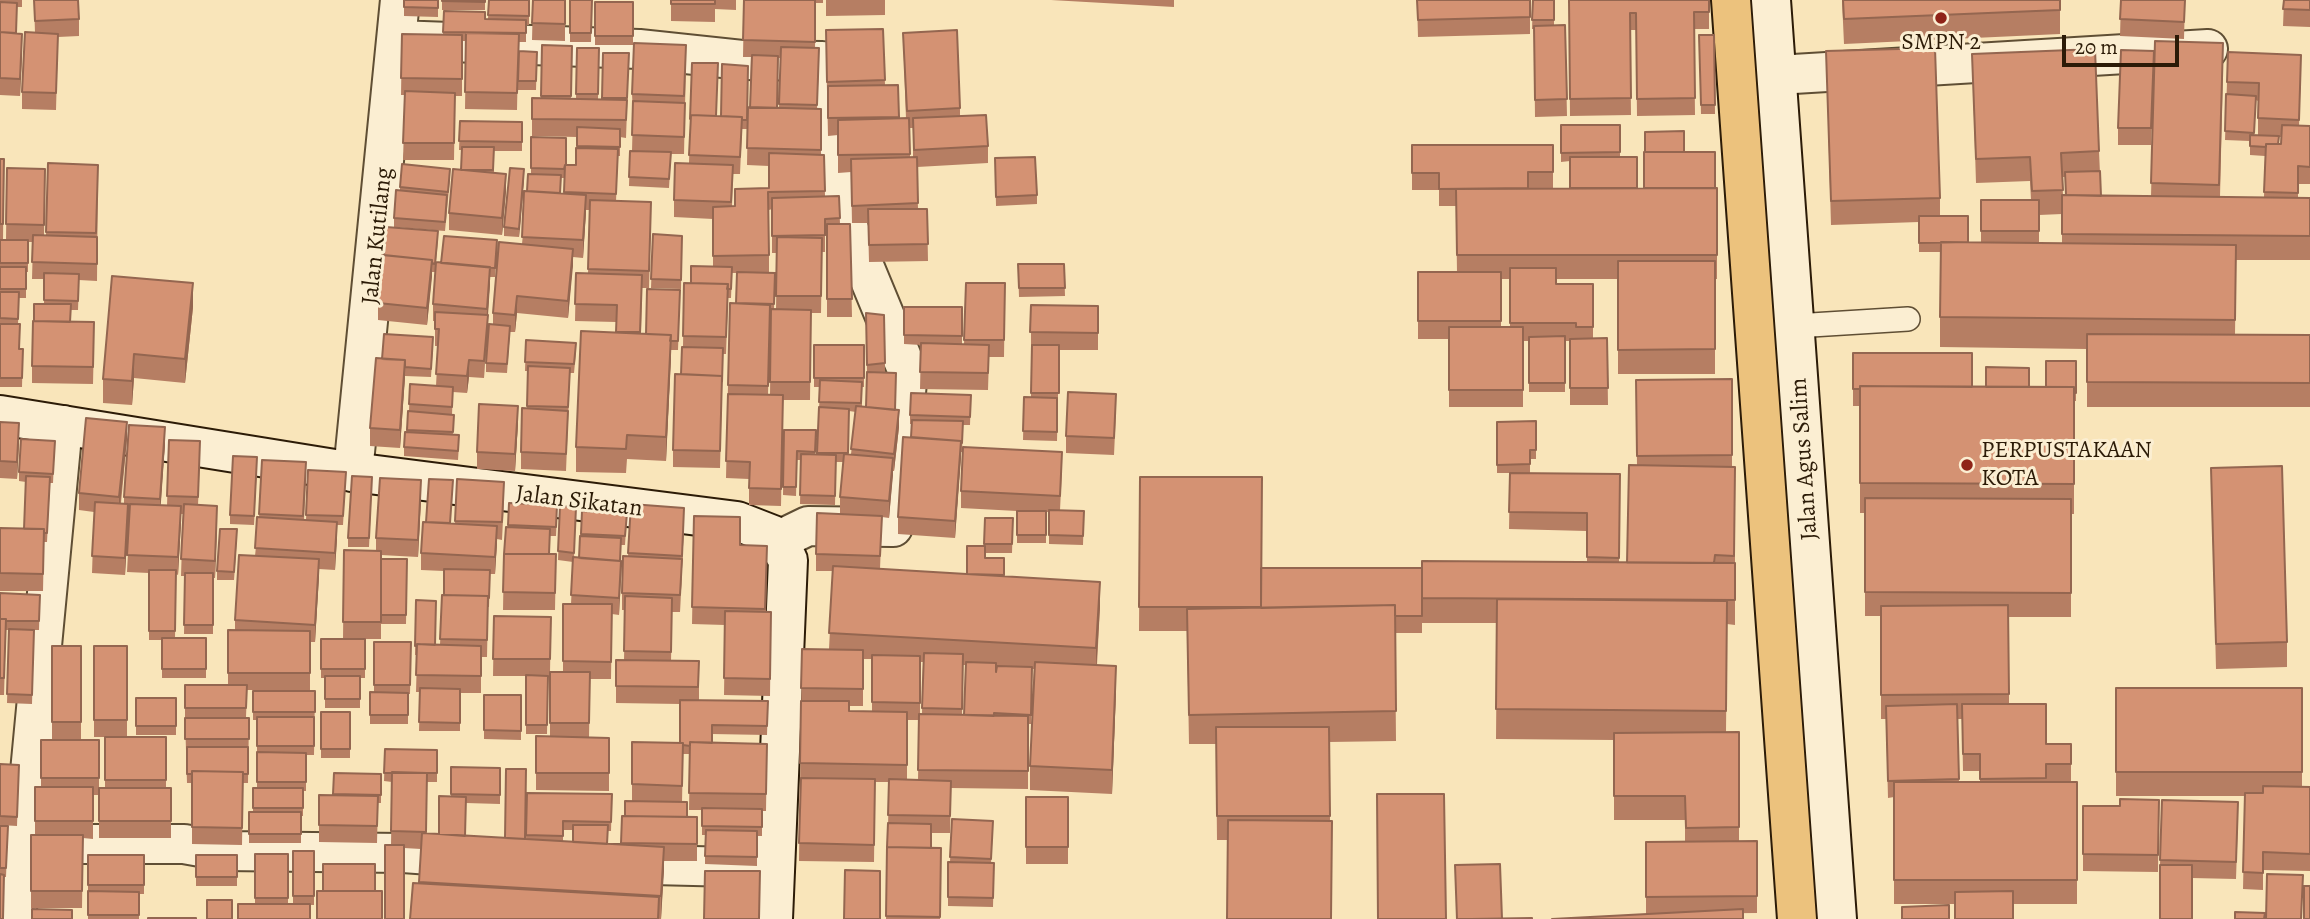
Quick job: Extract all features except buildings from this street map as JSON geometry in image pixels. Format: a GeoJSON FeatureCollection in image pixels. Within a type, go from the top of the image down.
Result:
{"type":"FeatureCollection","features":[{"type":"Feature","properties":{"kind":"main road"},"geometry":{"type":"LineString","coordinates":[[1731,0],[1797,919]]}},
{"type":"Feature","properties":{"kind":"street","name":"Jalan Kutilang"},"geometry":{"type":"LineString","coordinates":[[353,472],[400,0]]}},
{"type":"Feature","properties":{"kind":"street","name":"Jalan Agus Salim"},"geometry":{"type":"LineString","coordinates":[[1771,0],[1837,919]]}},
{"type":"Feature","properties":{"kind":"street"},"geometry":{"type":"LineString","coordinates":[[396,40],[639,49],[743,60],[822,61],[827,155],[850,232],[908,372],[893,527],[808,526],[777,541],[788,560],[773,919]]}},
{"type":"Feature","properties":{"kind":"street"},"geometry":{"type":"LineString","coordinates":[[1777,75],[2216,48]]}},
{"type":"Feature","properties":{"kind":"street"},"geometry":{"type":"LineString","coordinates":[[1752,273],[1790,271]]}},
{"type":"Feature","properties":{"kind":"street","name":"Jalan Sikatan"},"geometry":{"type":"LineString","coordinates":[[0,415],[353,472],[737,522],[773,535],[777,541]]}},
{"type":"Feature","properties":{"kind":"street"},"geometry":{"type":"LineString","coordinates":[[16,919],[62,425]]}},
{"type":"Feature","properties":{"kind":"street"},"geometry":{"type":"LineString","coordinates":[[23,844],[184,844],[223,851],[403,853],[511,860]]}},
{"type":"Feature","properties":{"kind":"street"},"geometry":{"type":"LineString","coordinates":[[579,863],[775,868]]}},
{"type":"Feature","properties":{"kind":"lane"},"geometry":{"type":"LineString","coordinates":[[1795,326],[1908,319]]}},
{"type":"Feature","properties":{"kind":"place","name":"SMPN 2"},"geometry":{"type":"Point","coordinates":[1941,18]}},
{"type":"Feature","properties":{"kind":"place","name":"PERPUSTAKAAN KOTA"},"geometry":{"type":"Point","coordinates":[1967,465]}}]}
